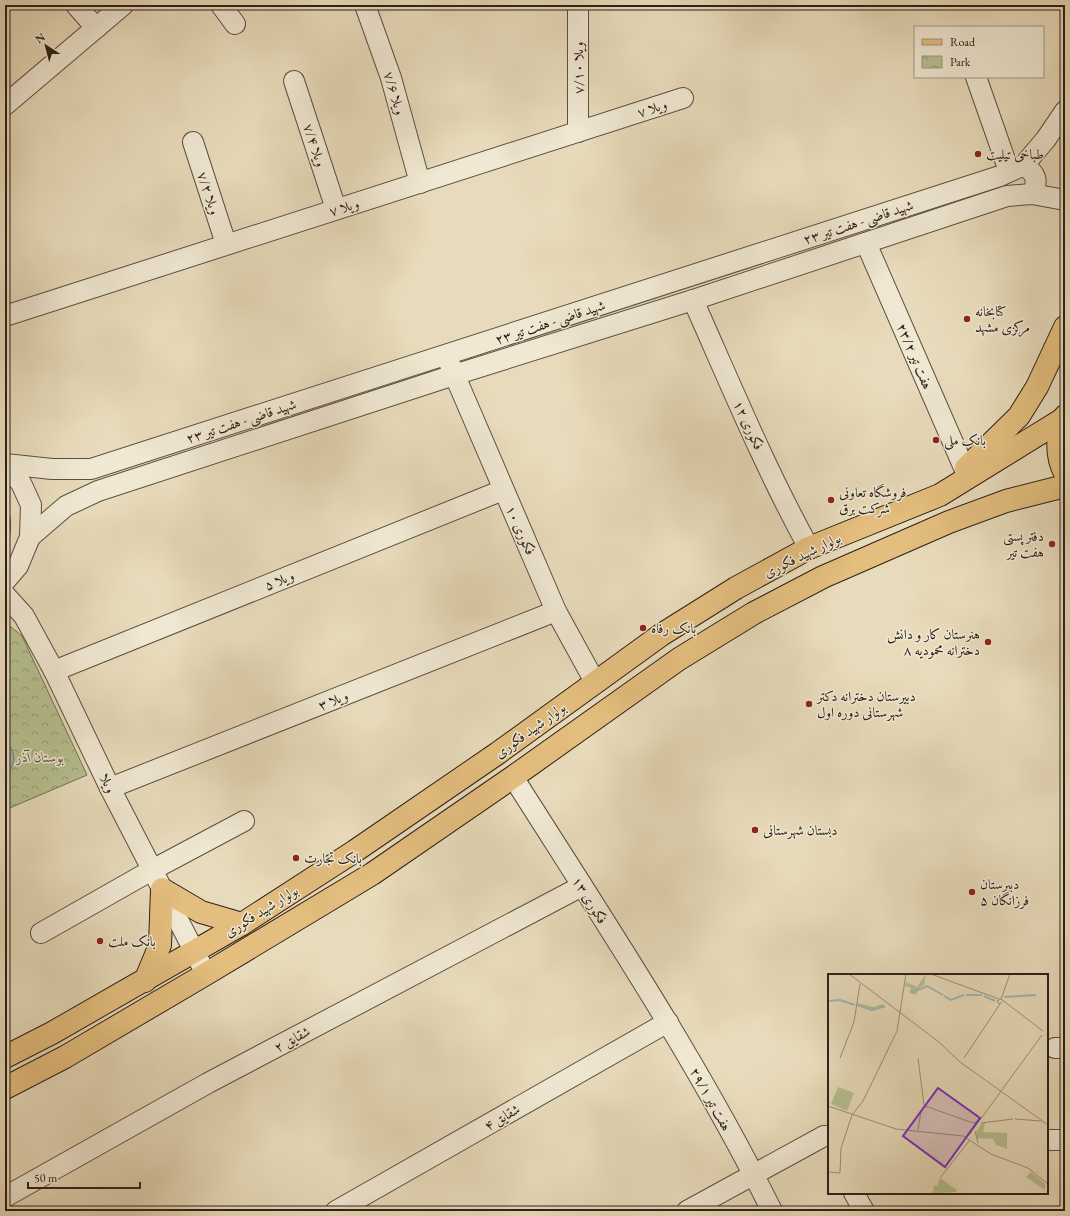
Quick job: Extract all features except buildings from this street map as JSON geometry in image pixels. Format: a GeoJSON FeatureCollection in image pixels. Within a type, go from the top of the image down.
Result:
{"type":"FeatureCollection","features":[{"type":"Feature","properties":{"kind":"main road"},"geometry":{"type":"LineString","coordinates":[[940,494],[1019,416],[1037,387],[1065,327]]}},
{"type":"Feature","properties":{"kind":"main road"},"geometry":{"type":"LineString","coordinates":[[1064,418],[1059,435],[1059,452],[1065,473]]}},
{"type":"Feature","properties":{"kind":"main road","name":"بولوار شهید فکوری"},"geometry":{"type":"LineString","coordinates":[[5,1057],[52,1033],[242,924],[355,851],[498,753],[660,635],[736,588],[809,548],[940,494],[1064,418]]}},
{"type":"Feature","properties":{"kind":"main road","name":"بولوار شهید فکوری"},"geometry":{"type":"LineString","coordinates":[[5,1088],[65,1057],[372,874],[513,777],[679,659],[754,613],[816,580],[949,522],[1006,501],[1065,486]]}},
{"type":"Feature","properties":{"kind":"main road"},"geometry":{"type":"LineString","coordinates":[[157,879],[201,912],[242,924]]}},
{"type":"Feature","properties":{"kind":"main road"},"geometry":{"type":"LineString","coordinates":[[144,981],[160,945],[157,879]]}},
{"type":"Feature","properties":{"kind":"street"},"geometry":{"type":"LineString","coordinates":[[76,5],[96,28]]}},
{"type":"Feature","properties":{"kind":"street"},"geometry":{"type":"LineString","coordinates":[[5,105],[123,5]]}},
{"type":"Feature","properties":{"kind":"street"},"geometry":{"type":"LineString","coordinates":[[221,5],[235,24]]}},
{"type":"Feature","properties":{"kind":"street","name":"ویلا ۷/۶"},"geometry":{"type":"LineString","coordinates":[[365,5],[391,78],[420,183]]}},
{"type":"Feature","properties":{"kind":"street","name":"ویلا ۷/۱۰"},"geometry":{"type":"LineString","coordinates":[[578,5],[578,132]]}},
{"type":"Feature","properties":{"kind":"street"},"geometry":{"type":"LineString","coordinates":[[976,78],[1016,168],[1031,171],[1035,178],[1036,185],[1032,194]]}},
{"type":"Feature","properties":{"kind":"street","name":"ویلا ۷/۴"},"geometry":{"type":"LineString","coordinates":[[294,81],[336,209]]}},
{"type":"Feature","properties":{"kind":"street","name":"ویلا ۷"},"geometry":{"type":"LineString","coordinates":[[5,316],[683,98]]}},
{"type":"Feature","properties":{"kind":"street","name":"شهید قاضی - هفت تیر ۲۳"},"geometry":{"type":"LineString","coordinates":[[5,465],[52,469],[91,469],[1000,176],[1016,168],[1046,139],[1065,111]]}},
{"type":"Feature","properties":{"kind":"street","name":"ویلا ۷/۲"},"geometry":{"type":"LineString","coordinates":[[193,142],[226,244]]}},
{"type":"Feature","properties":{"kind":"street","name":"شهید قاضی - هفت تیر ۲۳"},"geometry":{"type":"LineString","coordinates":[[30,536],[66,506],[98,492],[454,375],[693,300],[1007,196],[1032,194],[1065,200]]}},
{"type":"Feature","properties":{"kind":"street","name":"هفت تیر ۲۳/۲"},"geometry":{"type":"LineString","coordinates":[[866,242],[965,470]]}},
{"type":"Feature","properties":{"kind":"street","name":"فکوری ۱۲"},"geometry":{"type":"LineString","coordinates":[[693,300],[748,424],[809,548]]}},
{"type":"Feature","properties":{"kind":"street","name":"فکوری ۱۰"},"geometry":{"type":"LineString","coordinates":[[446,355],[556,611],[595,682]]}},
{"type":"Feature","properties":{"kind":"street"},"geometry":{"type":"LineString","coordinates":[[5,465],[22,483],[30,505],[30,536],[18,566],[5,581]]}},
{"type":"Feature","properties":{"kind":"street","name":"ویلا ۵"},"geometry":{"type":"LineString","coordinates":[[54,670],[503,490]]}},
{"type":"Feature","properties":{"kind":"street","name":"ویلا"},"geometry":{"type":"LineString","coordinates":[[5,595],[24,616],[54,670],[110,788],[206,974]]}},
{"type":"Feature","properties":{"kind":"street","name":"ویلا ۳"},"geometry":{"type":"LineString","coordinates":[[110,788],[556,611]]}},
{"type":"Feature","properties":{"kind":"street","name":"فکوری ۱۳"},"geometry":{"type":"LineString","coordinates":[[513,777],[668,1022]]}},
{"type":"Feature","properties":{"kind":"street"},"geometry":{"type":"LineString","coordinates":[[41,933],[157,879],[244,822]]}},
{"type":"Feature","properties":{"kind":"street","name":"شقایق ۲"},"geometry":{"type":"LineString","coordinates":[[5,1196],[208,1083],[582,886]]}},
{"type":"Feature","properties":{"kind":"street","name":"هفت تیر ۲۹/۱"},"geometry":{"type":"LineString","coordinates":[[668,1022],[754,1175],[772,1211]]}},
{"type":"Feature","properties":{"kind":"street","name":"شقایق ۴"},"geometry":{"type":"LineString","coordinates":[[336,1211],[668,1022]]}},
{"type":"Feature","properties":{"kind":"street"},"geometry":{"type":"LineString","coordinates":[[687,1211],[754,1175],[827,1140]]}},
{"type":"Feature","properties":{"kind":"street"},"geometry":{"type":"LineString","coordinates":[[1048,1140],[1065,1140]]}},
{"type":"Feature","properties":{"kind":"street"},"geometry":{"type":"LineString","coordinates":[[855,1194],[864,1211]]}},
{"type":"Feature","properties":{"kind":"green space"},"geometry":{"type":"Polygon","coordinates":[[[5,502],[8,508],[11,526],[5,550],[5,502]]]}},
{"type":"Feature","properties":{"kind":"green space","name":"بوستان آذر"},"geometry":{"type":"Polygon","coordinates":[[[5,622],[22,636],[87,775],[5,810],[5,622]]]}},
{"type":"Feature","properties":{"kind":"water"},"geometry":{"type":"Polygon","coordinates":[[[5,741],[12,749],[14,758],[9,772],[5,776],[5,741]]]}},
{"type":"Feature","properties":{"kind":"place","name":"طباخی تیلیت"},"geometry":{"type":"Point","coordinates":[978,154]}},
{"type":"Feature","properties":{"kind":"place","name":"کتابخانه مرکزی مشهد"},"geometry":{"type":"Point","coordinates":[967,319]}},
{"type":"Feature","properties":{"kind":"place","name":"بانک ملی"},"geometry":{"type":"Point","coordinates":[936,440]}},
{"type":"Feature","properties":{"kind":"place","name":"فروشگاه تعاونی شرکت برق"},"geometry":{"type":"Point","coordinates":[831,500]}},
{"type":"Feature","properties":{"kind":"place","name":"دفتر پستی هفت تیر"},"geometry":{"type":"Point","coordinates":[1052,544]}},
{"type":"Feature","properties":{"kind":"place","name":"بانک رفاه"},"geometry":{"type":"Point","coordinates":[643,628]}},
{"type":"Feature","properties":{"kind":"place","name":"هنرستان کار و دانش دخترانه محمودیه ۸"},"geometry":{"type":"Point","coordinates":[988,642]}},
{"type":"Feature","properties":{"kind":"place","name":"دبیرستان دخترانه دکتر شهرستانی دوره اول"},"geometry":{"type":"Point","coordinates":[809,704]}},
{"type":"Feature","properties":{"kind":"place","name":"دبستان شهرستانی"},"geometry":{"type":"Point","coordinates":[755,830]}},
{"type":"Feature","properties":{"kind":"place","name":"بانک تجارت"},"geometry":{"type":"Point","coordinates":[296,858]}},
{"type":"Feature","properties":{"kind":"place","name":"دبیرستان فرزانگان ۵"},"geometry":{"type":"Point","coordinates":[972,892]}},
{"type":"Feature","properties":{"kind":"place","name":"بانک ملت"},"geometry":{"type":"Point","coordinates":[100,941]}}]}
